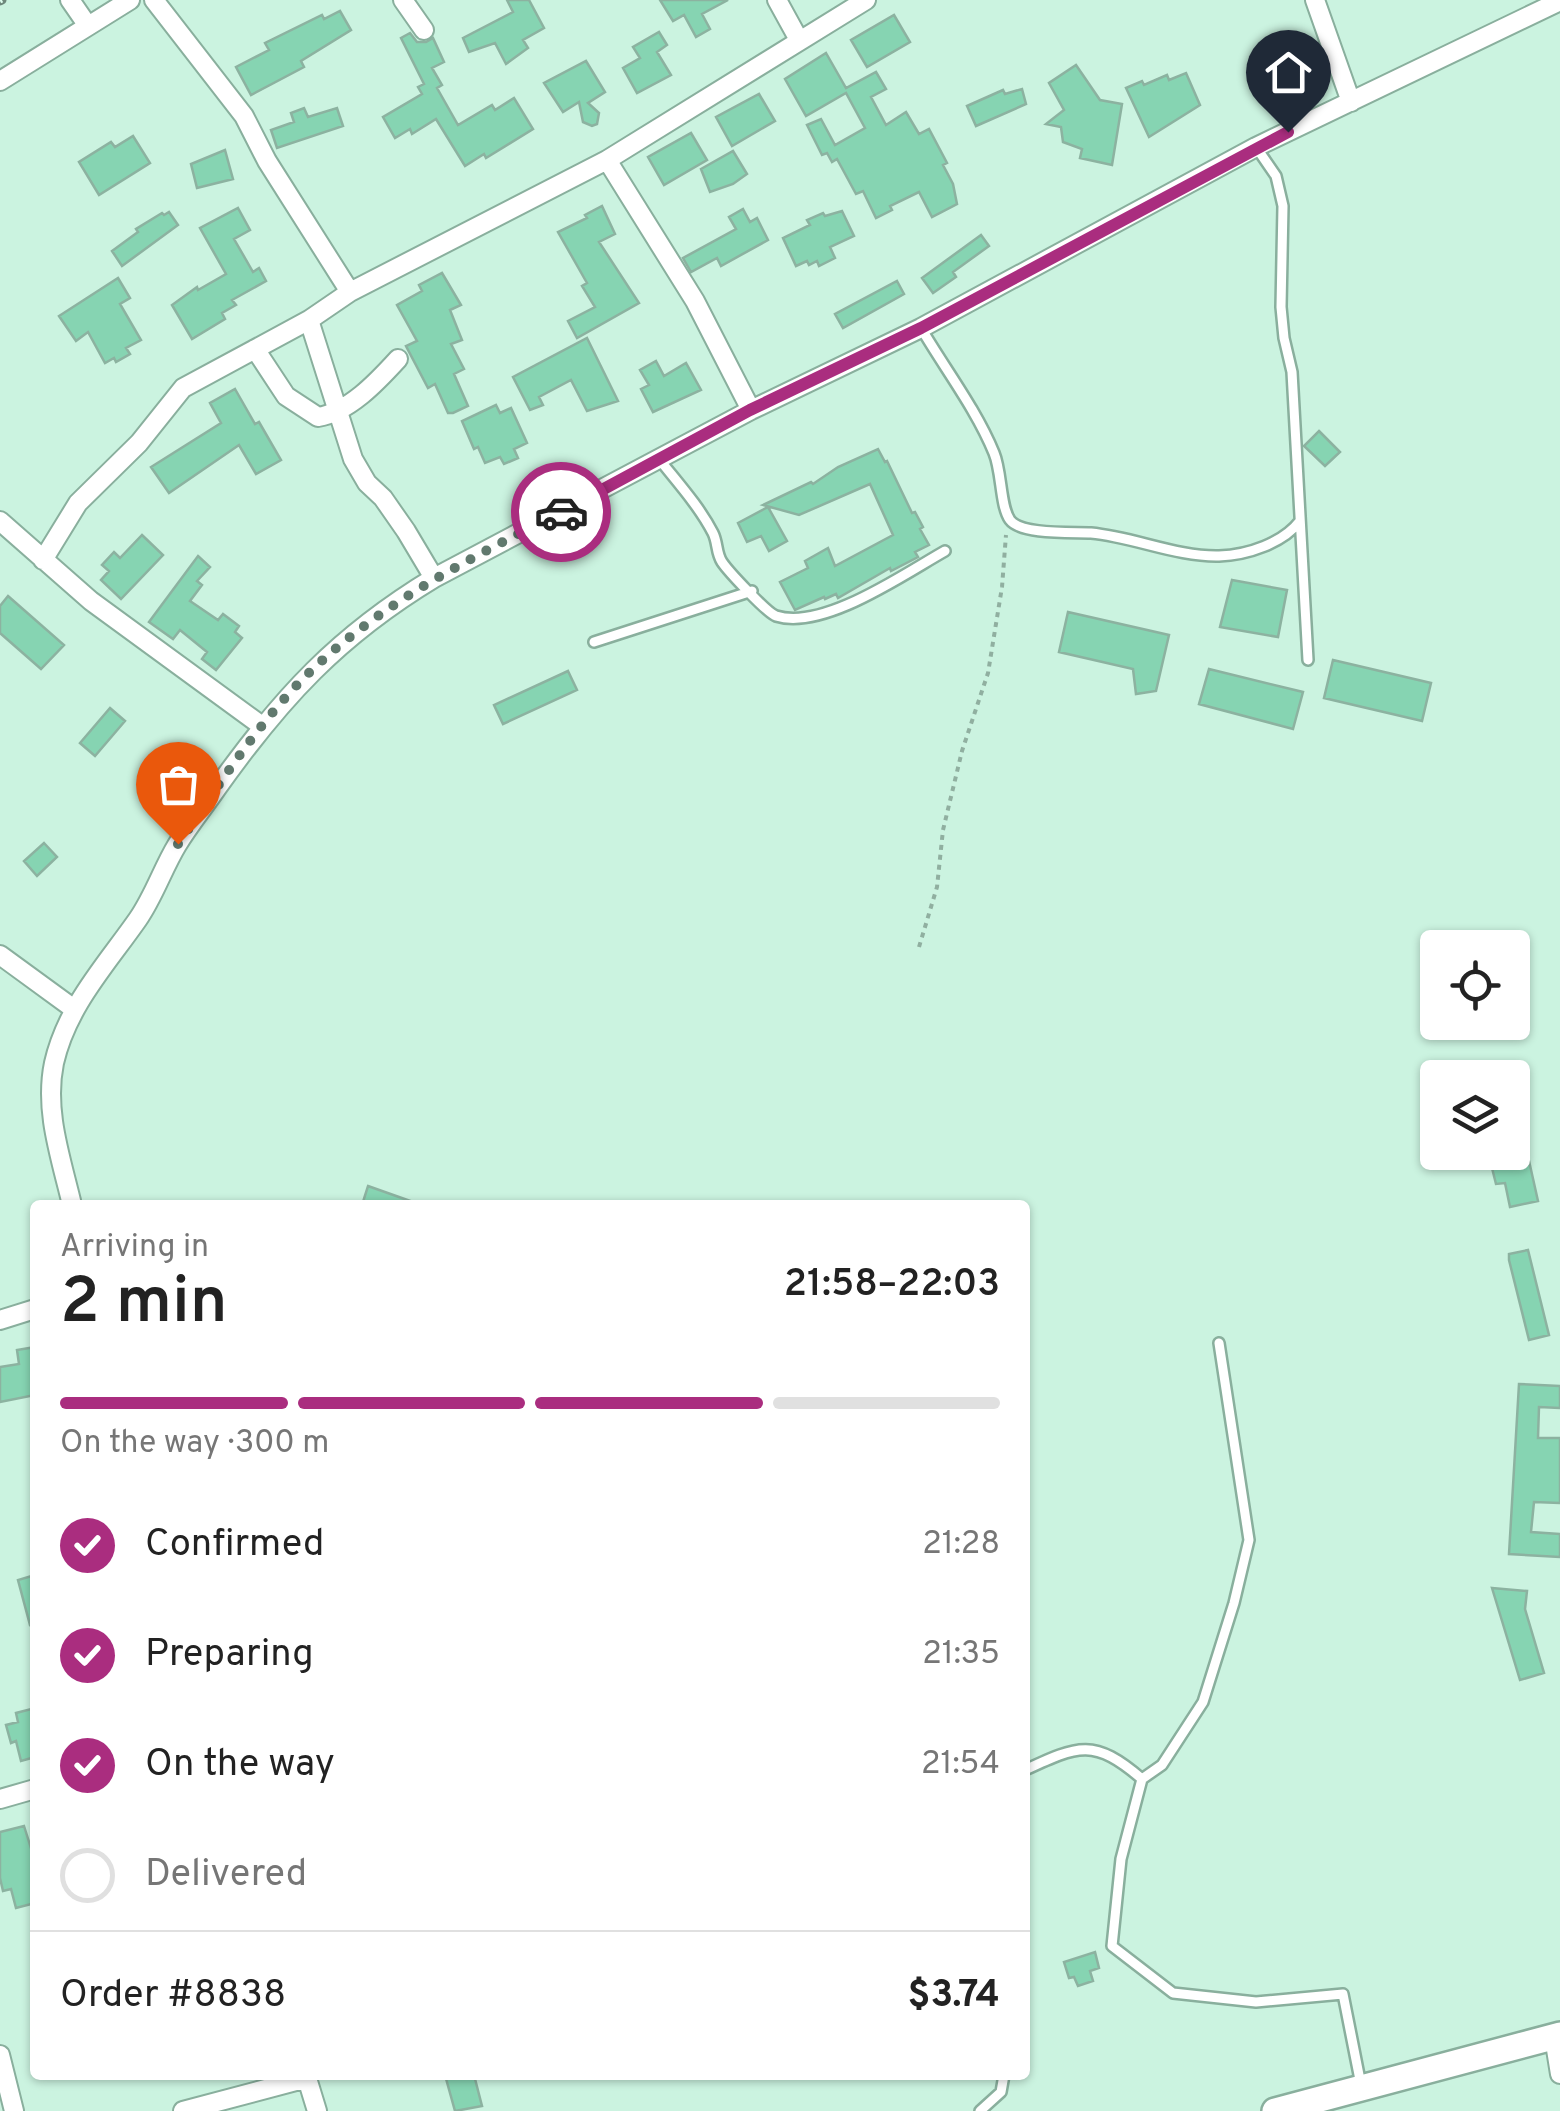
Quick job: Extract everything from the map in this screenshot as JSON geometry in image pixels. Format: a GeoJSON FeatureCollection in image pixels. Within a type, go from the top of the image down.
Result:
{"type":"FeatureCollection","features":[{"type":"Feature","properties":{"kind":"main road"},"geometry":{"type":"LineString","coordinates":[[1275,2111],[1557,2036]]}},
{"type":"Feature","properties":{"kind":"street"},"geometry":{"type":"LineString","coordinates":[[70,0],[88,26]]}},
{"type":"Feature","properties":{"kind":"street"},"geometry":{"type":"LineString","coordinates":[[0,81],[130,0]]}},
{"type":"Feature","properties":{"kind":"street"},"geometry":{"type":"LineString","coordinates":[[154,0],[244,116],[267,161],[350,292]]}},
{"type":"Feature","properties":{"kind":"street"},"geometry":{"type":"LineString","coordinates":[[403,0],[424,30]]}},
{"type":"Feature","properties":{"kind":"street"},"geometry":{"type":"LineString","coordinates":[[776,0],[799,40]]}},
{"type":"Feature","properties":{"kind":"street"},"geometry":{"type":"LineString","coordinates":[[43,560],[78,502],[138,443],[183,388],[309,320],[350,292],[607,160],[866,0]]}},
{"type":"Feature","properties":{"kind":"street"},"geometry":{"type":"LineString","coordinates":[[1315,0],[1352,102]]}},
{"type":"Feature","properties":{"kind":"street"},"geometry":{"type":"LineString","coordinates":[[71,1200],[49,1099],[60,1042],[74,1009],[141,915],[178,844],[262,726],[312,669],[352,635],[391,604],[434,578],[750,410],[921,328],[1256,147],[1560,1]]}},
{"type":"Feature","properties":{"kind":"street"},"geometry":{"type":"LineString","coordinates":[[607,160],[695,302],[750,410]]}},
{"type":"Feature","properties":{"kind":"street"},"geometry":{"type":"LineString","coordinates":[[309,320],[359,470],[384,498],[434,578]]}},
{"type":"Feature","properties":{"kind":"street"},"geometry":{"type":"LineString","coordinates":[[255,349],[286,396],[318,417],[338,410],[376,384],[398,359]]}},
{"type":"Feature","properties":{"kind":"street"},"geometry":{"type":"LineString","coordinates":[[0,521],[146,642],[262,726]]}},
{"type":"Feature","properties":{"kind":"street"},"geometry":{"type":"LineString","coordinates":[[0,955],[74,1009]]}},
{"type":"Feature","properties":{"kind":"street"},"geometry":{"type":"LineString","coordinates":[[0,1320],[30,1311]]}},
{"type":"Feature","properties":{"kind":"street"},"geometry":{"type":"LineString","coordinates":[[0,1799],[30,1791]]}},
{"type":"Feature","properties":{"kind":"street"},"geometry":{"type":"LineString","coordinates":[[1557,2036],[1560,2074]]}},
{"type":"Feature","properties":{"kind":"street"},"geometry":{"type":"LineString","coordinates":[[0,2054],[14,2111]]}},
{"type":"Feature","properties":{"kind":"street"},"geometry":{"type":"LineString","coordinates":[[183,2111],[295,2080]]}},
{"type":"Feature","properties":{"kind":"street"},"geometry":{"type":"LineString","coordinates":[[311,2080],[316,2111]]}},
{"type":"Feature","properties":{"kind":"lane"},"geometry":{"type":"LineString","coordinates":[[1256,147],[1276,176],[1283,206],[1281,307],[1292,372],[1308,660]]}},
{"type":"Feature","properties":{"kind":"lane"},"geometry":{"type":"LineString","coordinates":[[921,328],[987,436],[1002,475],[1007,515],[1015,525],[1126,538],[1217,556],[1288,536],[1300,521]]}},
{"type":"Feature","properties":{"kind":"lane"},"geometry":{"type":"LineString","coordinates":[[659,458],[702,513],[716,538],[718,556],[728,570],[772,615],[802,618],[840,607],[945,551]]}},
{"type":"Feature","properties":{"kind":"lane"},"geometry":{"type":"LineString","coordinates":[[594,642],[752,591]]}},
{"type":"Feature","properties":{"kind":"lane"},"geometry":{"type":"LineString","coordinates":[[1219,1343],[1250,1540],[1202,1702],[1162,1766],[1142,1779],[1121,1860],[1112,1946],[1174,1993],[1256,2002],[1343,1994],[1362,2088]]}},
{"type":"Feature","properties":{"kind":"lane"},"geometry":{"type":"LineString","coordinates":[[1030,1768],[1060,1754],[1091,1748],[1116,1757],[1142,1779]]}},
{"type":"Feature","properties":{"kind":"lane"},"geometry":{"type":"LineString","coordinates":[[980,2111],[1002,2092],[1003,2080]]}},
{"type":"Feature","properties":{"kind":"path"},"geometry":{"type":"LineString","coordinates":[[918,947],[937,887],[942,830],[962,751],[988,673],[1002,587],[1007,515]]}},
{"type":"Feature","properties":{"kind":"building"},"geometry":{"type":"Polygon","coordinates":[[[507,0],[529,0],[544,28],[523,40],[528,48],[506,64],[495,43],[469,52],[463,38],[513,12],[507,0]]]}},
{"type":"Feature","properties":{"kind":"building"},"geometry":{"type":"Polygon","coordinates":[[[660,0],[728,0],[702,14],[710,29],[696,37],[684,15],[673,21],[660,0]]]}},
{"type":"Feature","properties":{"kind":"building"},"geometry":{"type":"Polygon","coordinates":[[[340,11],[351,30],[301,61],[304,67],[251,95],[236,67],[269,50],[265,43],[322,15],[324,19],[340,11]]]}},
{"type":"Feature","properties":{"kind":"building"},"geometry":{"type":"Polygon","coordinates":[[[894,15],[910,42],[867,67],[851,40],[894,15]]]}},
{"type":"Feature","properties":{"kind":"building"},"geometry":{"type":"Polygon","coordinates":[[[659,32],[667,45],[657,52],[671,75],[637,93],[623,68],[640,58],[633,47],[659,32]]]}},
{"type":"Feature","properties":{"kind":"building"},"geometry":{"type":"Polygon","coordinates":[[[410,33],[417,42],[433,38],[444,62],[432,68],[442,85],[437,88],[458,125],[492,105],[495,110],[514,98],[533,129],[486,158],[484,154],[465,166],[436,119],[412,134],[410,129],[395,138],[383,117],[422,94],[418,87],[424,84],[401,38],[410,33]]]}},
{"type":"Feature","properties":{"kind":"building"},"geometry":{"type":"Polygon","coordinates":[[[1290,42],[1300,64],[1265,79],[1255,58],[1290,42]]]}},
{"type":"Feature","properties":{"kind":"building"},"geometry":{"type":"Polygon","coordinates":[[[826,53],[846,88],[876,72],[886,89],[871,97],[886,125],[906,112],[919,134],[929,129],[947,163],[943,165],[957,204],[932,217],[919,192],[890,206],[892,210],[876,218],[863,191],[856,194],[837,159],[832,162],[827,153],[822,155],[807,125],[821,119],[835,145],[865,128],[846,93],[806,116],[785,79],[826,53]]]}},
{"type":"Feature","properties":{"kind":"building"},"geometry":{"type":"Polygon","coordinates":[[[586,61],[605,92],[588,103],[599,113],[597,124],[592,126],[583,122],[579,102],[563,112],[544,83],[586,61]]]}},
{"type":"Feature","properties":{"kind":"building"},"geometry":{"type":"Polygon","coordinates":[[[1076,65],[1100,100],[1122,104],[1112,165],[1080,158],[1082,149],[1063,142],[1061,127],[1046,124],[1064,110],[1049,83],[1076,65]]]}},
{"type":"Feature","properties":{"kind":"building"},"geometry":{"type":"Polygon","coordinates":[[[1186,73],[1200,105],[1149,137],[1126,88],[1186,73]]]}},
{"type":"Feature","properties":{"kind":"building"},"geometry":{"type":"Polygon","coordinates":[[[1022,89],[1026,104],[976,126],[967,106],[1003,90],[1005,94],[1022,89]]]}},
{"type":"Feature","properties":{"kind":"building"},"geometry":{"type":"Polygon","coordinates":[[[759,94],[775,121],[732,146],[716,117],[759,94]]]}},
{"type":"Feature","properties":{"kind":"building"},"geometry":{"type":"Polygon","coordinates":[[[304,108],[308,117],[337,108],[343,126],[277,148],[271,130],[294,122],[291,113],[304,108]]]}},
{"type":"Feature","properties":{"kind":"building"},"geometry":{"type":"Polygon","coordinates":[[[691,133],[707,160],[664,185],[648,157],[691,133]]]}},
{"type":"Feature","properties":{"kind":"building"},"geometry":{"type":"Polygon","coordinates":[[[133,136],[150,163],[99,195],[79,162],[111,142],[115,147],[133,136]]]}},
{"type":"Feature","properties":{"kind":"building"},"geometry":{"type":"Polygon","coordinates":[[[225,150],[233,179],[197,188],[191,164],[225,150]]]}},
{"type":"Feature","properties":{"kind":"building"},"geometry":{"type":"Polygon","coordinates":[[[733,151],[747,174],[710,192],[701,169],[733,151]]]}},
{"type":"Feature","properties":{"kind":"building"},"geometry":{"type":"Polygon","coordinates":[[[602,206],[615,234],[599,242],[639,303],[577,338],[568,321],[595,307],[582,286],[587,283],[558,232],[602,206]]]}},
{"type":"Feature","properties":{"kind":"building"},"geometry":{"type":"Polygon","coordinates":[[[238,208],[250,230],[234,239],[253,272],[259,268],[266,281],[232,300],[236,305],[222,313],[225,319],[192,339],[172,305],[197,287],[198,290],[226,274],[200,228],[238,208]]]}},
{"type":"Feature","properties":{"kind":"building"},"geometry":{"type":"Polygon","coordinates":[[[743,209],[750,222],[757,218],[768,240],[721,266],[717,258],[691,272],[683,258],[736,229],[729,217],[743,209]]]}},
{"type":"Feature","properties":{"kind":"building"},"geometry":{"type":"Polygon","coordinates":[[[842,211],[854,236],[830,247],[835,258],[819,266],[817,261],[809,265],[807,261],[796,266],[783,238],[810,225],[807,220],[842,211]]]}},
{"type":"Feature","properties":{"kind":"building"},"geometry":{"type":"Polygon","coordinates":[[[169,212],[178,225],[122,266],[112,251],[138,232],[136,229],[169,212]]]}},
{"type":"Feature","properties":{"kind":"building"},"geometry":{"type":"Polygon","coordinates":[[[981,235],[989,246],[953,272],[956,277],[933,293],[922,278],[981,235]]]}},
{"type":"Feature","properties":{"kind":"building"},"geometry":{"type":"Polygon","coordinates":[[[442,273],[461,305],[450,310],[462,340],[451,344],[464,369],[454,374],[468,406],[453,413],[448,413],[435,384],[428,388],[406,346],[417,341],[397,305],[422,291],[419,285],[442,273]]]}},
{"type":"Feature","properties":{"kind":"building"},"geometry":{"type":"Polygon","coordinates":[[[118,278],[130,298],[120,304],[141,340],[126,348],[130,354],[105,363],[88,332],[76,341],[59,316],[118,278]]]}},
{"type":"Feature","properties":{"kind":"building"},"geometry":{"type":"Polygon","coordinates":[[[897,281],[904,294],[843,328],[835,314],[897,281]]]}},
{"type":"Feature","properties":{"kind":"building"},"geometry":{"type":"Polygon","coordinates":[[[587,338],[618,401],[587,411],[571,380],[539,397],[543,405],[530,410],[513,377],[587,338]]]}},
{"type":"Feature","properties":{"kind":"building"},"geometry":{"type":"Polygon","coordinates":[[[656,361],[664,376],[686,363],[701,390],[653,412],[641,389],[649,385],[640,370],[656,361]]]}},
{"type":"Feature","properties":{"kind":"building"},"geometry":{"type":"Polygon","coordinates":[[[235,389],[281,460],[256,474],[239,445],[169,493],[151,467],[221,423],[210,403],[235,389]]]}},
{"type":"Feature","properties":{"kind":"building"},"geometry":{"type":"Polygon","coordinates":[[[496,405],[500,413],[511,408],[527,443],[514,449],[518,458],[504,464],[500,457],[485,463],[462,421],[496,405]]]}},
{"type":"Feature","properties":{"kind":"building"},"geometry":{"type":"Polygon","coordinates":[[[1319,431],[1340,452],[1325,466],[1304,446],[1319,431]]]}},
{"type":"Feature","properties":{"kind":"building"},"geometry":{"type":"Polygon","coordinates":[[[878,449],[923,527],[920,529],[929,545],[915,552],[918,557],[838,598],[836,594],[824,597],[795,610],[780,582],[808,568],[805,561],[828,548],[835,566],[893,535],[870,484],[799,515],[763,505],[813,484],[838,467],[878,449]]]}},
{"type":"Feature","properties":{"kind":"building"},"geometry":{"type":"Polygon","coordinates":[[[768,507],[787,541],[769,551],[761,536],[747,542],[738,523],[768,507]]]}},
{"type":"Feature","properties":{"kind":"building"},"geometry":{"type":"Polygon","coordinates":[[[142,535],[163,555],[121,599],[101,580],[109,571],[102,565],[114,552],[120,558],[142,535]]]}},
{"type":"Feature","properties":{"kind":"building"},"geometry":{"type":"Polygon","coordinates":[[[198,556],[210,567],[197,581],[202,585],[190,601],[218,620],[223,614],[239,626],[235,632],[242,638],[216,670],[202,659],[207,652],[180,630],[173,639],[149,622],[198,556]]]}},
{"type":"Feature","properties":{"kind":"building"},"geometry":{"type":"Polygon","coordinates":[[[1232,580],[1287,590],[1278,637],[1220,627],[1232,580]]]}},
{"type":"Feature","properties":{"kind":"building"},"geometry":{"type":"Polygon","coordinates":[[[8,596],[64,645],[41,669],[0,633],[0,606],[8,596]]]}},
{"type":"Feature","properties":{"kind":"building"},"geometry":{"type":"Polygon","coordinates":[[[1068,612],[1169,635],[1156,691],[1136,694],[1133,669],[1059,652],[1068,612]]]}},
{"type":"Feature","properties":{"kind":"building"},"geometry":{"type":"Polygon","coordinates":[[[1333,660],[1431,683],[1422,721],[1324,698],[1333,660]]]}},
{"type":"Feature","properties":{"kind":"building"},"geometry":{"type":"Polygon","coordinates":[[[1209,669],[1303,692],[1293,729],[1199,704],[1209,669]]]}},
{"type":"Feature","properties":{"kind":"building"},"geometry":{"type":"Polygon","coordinates":[[[568,671],[577,690],[503,724],[494,705],[568,671]]]}},
{"type":"Feature","properties":{"kind":"building"},"geometry":{"type":"Polygon","coordinates":[[[110,708],[125,721],[95,756],[80,743],[110,708]]]}},
{"type":"Feature","properties":{"kind":"building"},"geometry":{"type":"Polygon","coordinates":[[[44,843],[57,857],[37,876],[24,861],[44,843]]]}},
{"type":"Feature","properties":{"kind":"building"},"geometry":{"type":"Polygon","coordinates":[[[1530,1165],[1538,1201],[1510,1207],[1505,1183],[1496,1184],[1492,1170],[1530,1170],[1530,1165]]]}},
{"type":"Feature","properties":{"kind":"building"},"geometry":{"type":"Polygon","coordinates":[[[368,1186],[408,1200],[364,1200],[368,1186]]]}},
{"type":"Feature","properties":{"kind":"building"},"geometry":{"type":"Polygon","coordinates":[[[1528,1250],[1549,1335],[1529,1340],[1509,1260],[1509,1254],[1528,1250]]]}},
{"type":"Feature","properties":{"kind":"building"},"geometry":{"type":"Polygon","coordinates":[[[30,1348],[30,1396],[0,1402],[0,1367],[19,1364],[17,1350],[30,1348]]]}},
{"type":"Feature","properties":{"kind":"building"},"geometry":{"type":"Polygon","coordinates":[[[1519,1384],[1560,1386],[1560,1408],[1539,1407],[1538,1438],[1560,1438],[1560,1503],[1534,1502],[1531,1532],[1560,1534],[1560,1557],[1509,1554],[1519,1384]]]}},
{"type":"Feature","properties":{"kind":"building"},"geometry":{"type":"Polygon","coordinates":[[[30,1576],[30,1625],[18,1580],[30,1576]]]}},
{"type":"Feature","properties":{"kind":"building"},"geometry":{"type":"Polygon","coordinates":[[[1492,1588],[1527,1591],[1525,1609],[1544,1673],[1520,1680],[1492,1588]]]}},
{"type":"Feature","properties":{"kind":"building"},"geometry":{"type":"Polygon","coordinates":[[[30,1709],[30,1758],[21,1761],[16,1741],[11,1743],[6,1725],[18,1722],[16,1713],[30,1709]]]}},
{"type":"Feature","properties":{"kind":"building"},"geometry":{"type":"Polygon","coordinates":[[[24,1826],[30,1845],[30,1904],[16,1908],[11,1889],[3,1891],[0,1832],[24,1826]]]}},
{"type":"Feature","properties":{"kind":"building"},"geometry":{"type":"Polygon","coordinates":[[[1095,1952],[1099,1968],[1090,1971],[1093,1981],[1078,1986],[1074,1977],[1069,1978],[1064,1962],[1095,1952]]]}},
{"type":"Feature","properties":{"kind":"building"},"geometry":{"type":"Polygon","coordinates":[[[446,2080],[475,2080],[482,2106],[455,2111],[446,2080]]]}},
{"type":"Feature","properties":{"kind":"way so far"},"geometry":{"type":"LineString","coordinates":[[178,844],[262,726],[312,669],[391,604],[561,512]]}},
{"type":"Feature","properties":{"kind":"route"},"geometry":{"type":"LineString","coordinates":[[561,512],[750,410],[921,328],[1288,132]]}}]}
